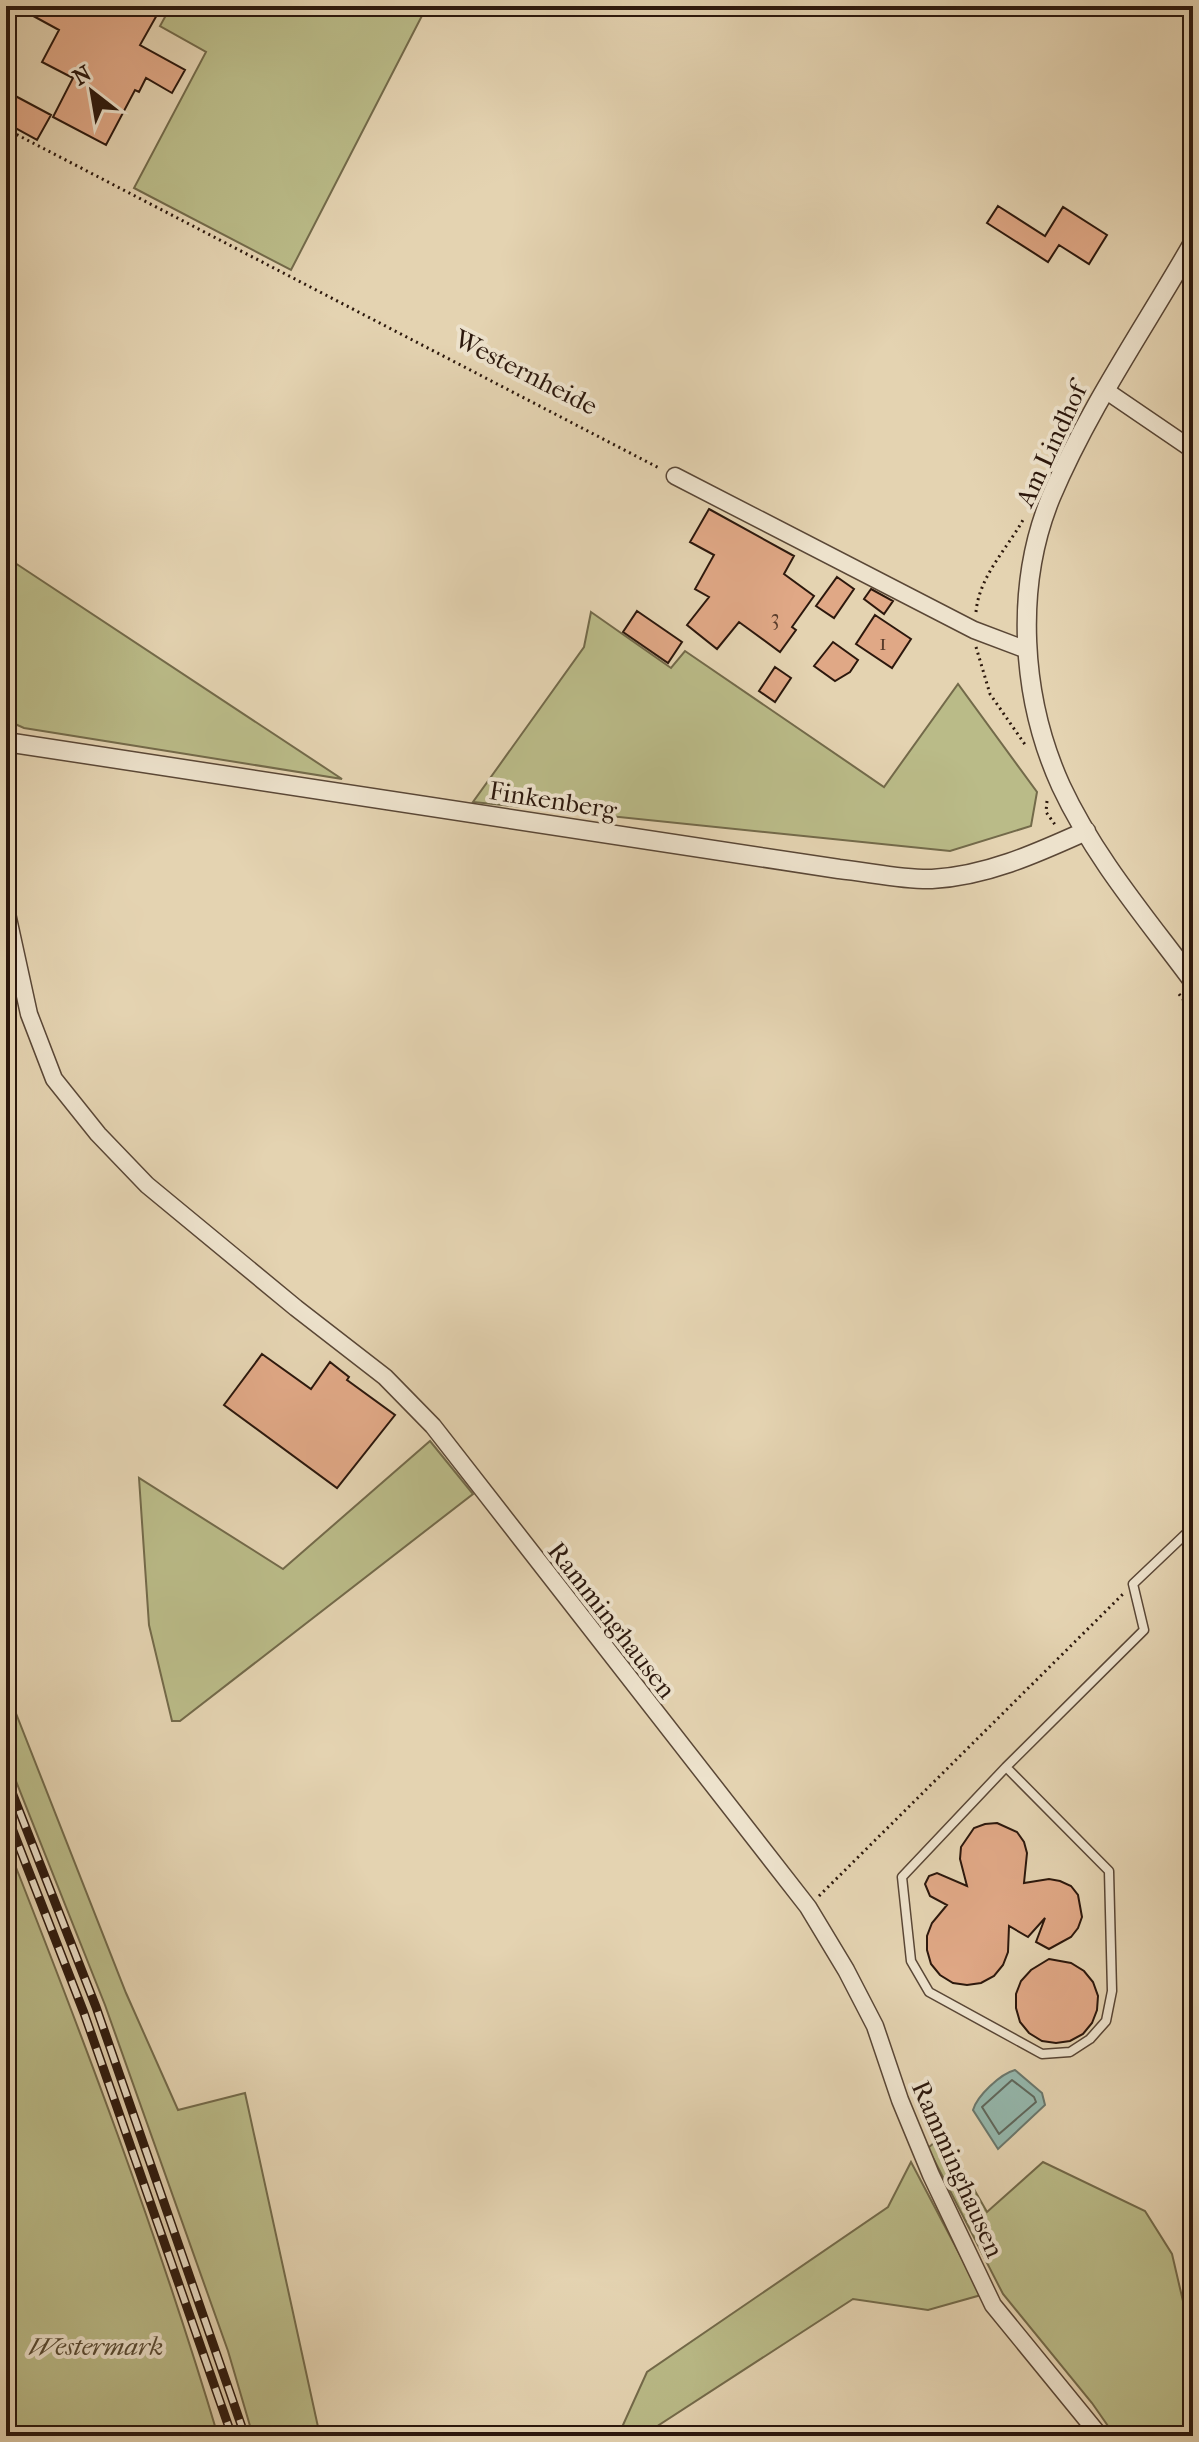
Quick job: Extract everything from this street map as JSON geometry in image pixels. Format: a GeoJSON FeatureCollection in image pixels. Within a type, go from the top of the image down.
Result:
{"type":"FeatureCollection","features":[{"type":"Feature","properties":{"kind":"street","name":"Am Lindhof"},"geometry":{"type":"LineString","coordinates":[[1193,243],[1105,390],[1051,499],[1038,537],[1031,574],[1027,650],[1034,704],[1046,749],[1062,786],[1086,831],[1193,981]]}},
{"type":"Feature","properties":{"kind":"street"},"geometry":{"type":"LineString","coordinates":[[1105,390],[1193,450]]}},
{"type":"Feature","properties":{"kind":"street"},"geometry":{"type":"LineString","coordinates":[[675,476],[974,630],[1027,650]]}},
{"type":"Feature","properties":{"kind":"street","name":"Finkenberg"},"geometry":{"type":"LineString","coordinates":[[6,742],[839,869],[930,879],[969,874],[1014,862],[1086,831]]}},
{"type":"Feature","properties":{"kind":"street","name":"Ramminghausen"},"geometry":{"type":"LineString","coordinates":[[6,909],[29,1014],[54,1079],[98,1134],[147,1185],[385,1377],[433,1426],[808,1907],[875,2026],[900,2100],[931,2175],[993,2305],[1100,2436]]}},
{"type":"Feature","properties":{"kind":"lane"},"geometry":{"type":"LineString","coordinates":[[1006,1767],[1109,1871],[1112,1991],[1106,2021],[1090,2039],[1070,2052],[1042,2054],[929,1992],[911,1961],[902,1877],[1006,1767],[1144,1630],[1133,1584],[1193,1527]]}},
{"type":"Feature","properties":{"kind":"path","name":"Westernheide"},"geometry":{"type":"LineString","coordinates":[[6,129],[675,476]]}},
{"type":"Feature","properties":{"kind":"path"},"geometry":{"type":"LineString","coordinates":[[808,1907],[1133,1584]]}},
{"type":"Feature","properties":{"kind":"green space"},"geometry":{"type":"Polygon","coordinates":[[[171,6],[427,6],[291,270],[134,188],[206,52],[160,26],[171,6]]]}},
{"type":"Feature","properties":{"kind":"green space"},"geometry":{"type":"Polygon","coordinates":[[[6,557],[342,779],[24,728],[6,720],[6,557]]]}},
{"type":"Feature","properties":{"kind":"green space"},"geometry":{"type":"Polygon","coordinates":[[[591,612],[671,668],[685,651],[884,787],[958,684],[1037,792],[1031,826],[950,851],[473,802],[584,647],[591,612]]]}},
{"type":"Feature","properties":{"kind":"green space"},"geometry":{"type":"Polygon","coordinates":[[[430,1441],[473,1494],[180,1721],[172,1721],[149,1625],[139,1478],[283,1569],[430,1441]]]}},
{"type":"Feature","properties":{"kind":"green space"},"geometry":{"type":"Polygon","coordinates":[[[6,1688],[126,1993],[178,2110],[245,2093],[320,2436],[253,2436],[228,2351],[105,2005],[6,1756],[6,1688]]]}},
{"type":"Feature","properties":{"kind":"green space","name":"Westermark"},"geometry":{"type":"Polygon","coordinates":[[[6,1842],[118,2137],[218,2436],[6,2436],[6,1842]]]}},
{"type":"Feature","properties":{"kind":"green space"},"geometry":{"type":"Polygon","coordinates":[[[943,2135],[987,2212],[1043,2162],[1145,2211],[1172,2254],[1193,2344],[1193,2436],[1115,2436],[1003,2294],[928,2148],[943,2135]]]}},
{"type":"Feature","properties":{"kind":"green space"},"geometry":{"type":"Polygon","coordinates":[[[911,2162],[981,2295],[928,2310],[853,2299],[642,2436],[618,2436],[647,2372],[888,2207],[911,2162]]]}},
{"type":"Feature","properties":{"kind":"water"},"geometry":{"type":"Polygon","coordinates":[[[1015,2070],[1042,2093],[1045,2105],[998,2149],[973,2110],[990,2086],[1015,2070]]]}},
{"type":"Feature","properties":{"kind":"building"},"geometry":{"type":"Polygon","coordinates":[[[15,6],[162,6],[140,45],[185,70],[172,93],[146,78],[139,92],[135,90],[106,145],[53,117],[73,78],[42,62],[59,30],[15,6]]]}},
{"type":"Feature","properties":{"kind":"building"},"geometry":{"type":"Polygon","coordinates":[[[6,91],[51,115],[37,140],[6,123],[6,91]]]}},
{"type":"Feature","properties":{"kind":"building"},"geometry":{"type":"Polygon","coordinates":[[[998,206],[1045,236],[1063,207],[1107,235],[1089,264],[1059,245],[1048,262],[987,223],[998,206]]]}},
{"type":"Feature","properties":{"kind":"building"},"geometry":{"type":"Polygon","coordinates":[[[709,509],[794,556],[784,574],[814,596],[792,627],[796,630],[780,652],[739,622],[717,649],[687,625],[709,597],[695,589],[714,555],[690,542],[709,509]]]}},
{"type":"Feature","properties":{"kind":"building"},"geometry":{"type":"Polygon","coordinates":[[[837,577],[854,589],[834,618],[816,606],[837,577]]]}},
{"type":"Feature","properties":{"kind":"building"},"geometry":{"type":"Polygon","coordinates":[[[871,589],[893,601],[884,614],[864,599],[871,589]]]}},
{"type":"Feature","properties":{"kind":"building"},"geometry":{"type":"Polygon","coordinates":[[[637,611],[682,642],[668,663],[623,632],[637,611]]]}},
{"type":"Feature","properties":{"kind":"building"},"geometry":{"type":"Polygon","coordinates":[[[875,615],[911,639],[892,668],[856,644],[875,615]]]}},
{"type":"Feature","properties":{"kind":"building"},"geometry":{"type":"Polygon","coordinates":[[[833,642],[858,660],[850,672],[835,681],[814,666],[833,642]]]}},
{"type":"Feature","properties":{"kind":"building"},"geometry":{"type":"Polygon","coordinates":[[[775,667],[791,678],[775,702],[759,691],[775,667]]]}},
{"type":"Feature","properties":{"kind":"building"},"geometry":{"type":"Polygon","coordinates":[[[262,1354],[311,1389],[330,1362],[349,1377],[347,1380],[395,1415],[337,1488],[224,1405],[262,1354]]]}},
{"type":"Feature","properties":{"kind":"building"},"geometry":{"type":"Polygon","coordinates":[[[997,1823],[1017,1832],[1024,1842],[1027,1853],[1024,1883],[1049,1879],[1071,1886],[1078,1895],[1082,1917],[1071,1937],[1049,1949],[1036,1942],[1045,1918],[1028,1937],[1009,1926],[1008,1952],[994,1976],[981,1983],[953,1983],[940,1975],[931,1964],[927,1950],[927,1936],[932,1923],[947,1905],[930,1896],[925,1884],[929,1876],[937,1873],[967,1886],[960,1859],[961,1847],[974,1828],[997,1823]]]}},
{"type":"Feature","properties":{"kind":"building"},"geometry":{"type":"Polygon","coordinates":[[[1049,1959],[1071,1963],[1084,1971],[1093,1982],[1098,1996],[1092,2023],[1083,2034],[1070,2041],[1042,2041],[1029,2033],[1020,2022],[1016,2008],[1016,1994],[1021,1981],[1031,1970],[1049,1959]]]}},
{"type":"Feature","properties":{"kind":"railway"},"geometry":{"type":"LineString","coordinates":[[6,1777],[96,2007],[245,2436]]}},
{"type":"Feature","properties":{"kind":"railway"},"geometry":{"type":"LineString","coordinates":[[6,1813],[84,2013],[232,2436]]}}]}
